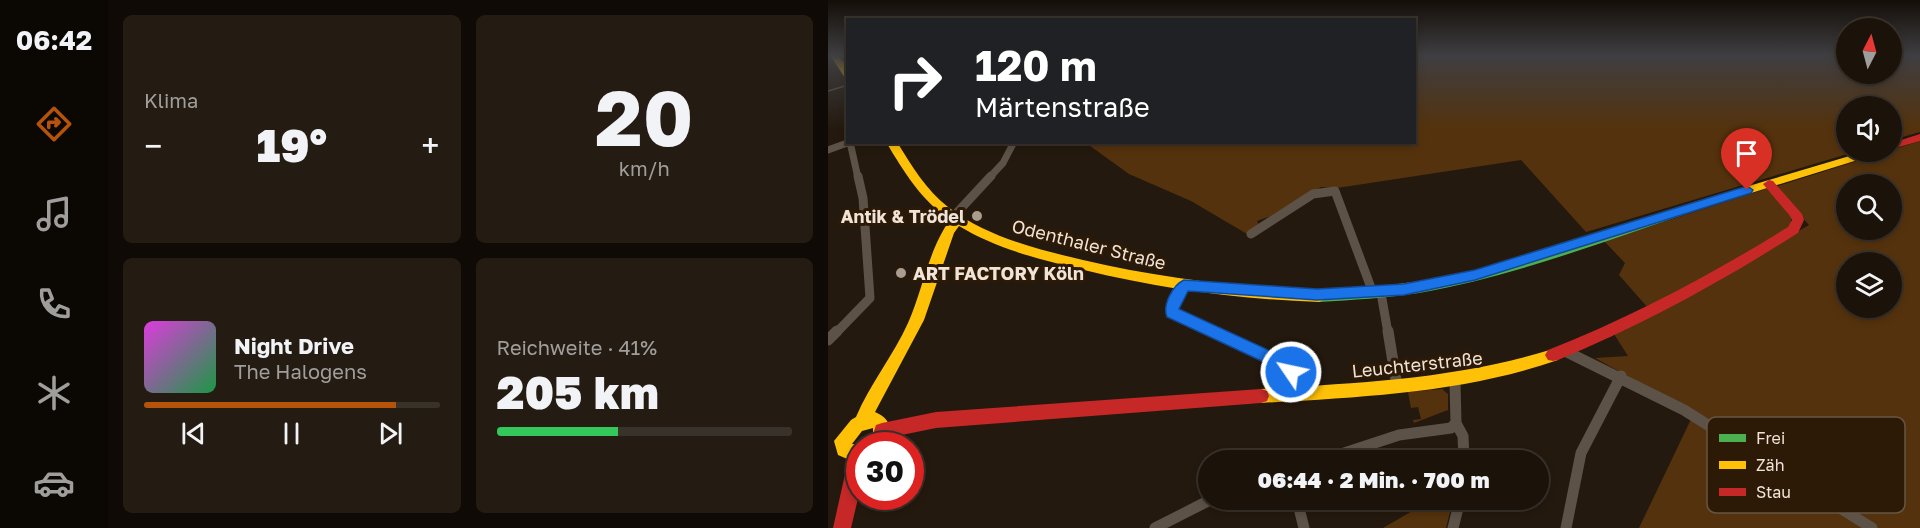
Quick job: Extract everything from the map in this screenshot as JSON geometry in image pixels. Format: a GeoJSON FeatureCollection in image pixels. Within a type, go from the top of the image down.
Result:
{"type":"FeatureCollection","features":[{"type":"Feature","properties":{"kind":"main road"},"geometry":{"type":"LineString","coordinates":[[1902,143],[1920,137]]}},
{"type":"Feature","properties":{"kind":"main road","name":"Odenthaler Straße"},"geometry":{"type":"LineString","coordinates":[[892,144],[926,194],[955,218],[990,237],[1021,248],[1106,270],[1184,286],[1265,293],[1377,293],[1475,275],[1840,162]]}},
{"type":"Feature","properties":{"kind":"main road","name":"Leuchterstraße"},"geometry":{"type":"LineString","coordinates":[[882,431],[946,419],[1397,386],[1455,381],[1492,374],[1563,350],[1655,309],[1793,230],[1798,220],[1796,214],[1769,184]]}},
{"type":"Feature","properties":{"kind":"main road"},"geometry":{"type":"LineString","coordinates":[[863,422],[870,404],[907,342],[955,218]]}},
{"type":"Feature","properties":{"kind":"main road"},"geometry":{"type":"LineString","coordinates":[[846,451],[843,441],[850,430],[863,422],[880,422],[882,431]]}},
{"type":"Feature","properties":{"kind":"main road"},"geometry":{"type":"LineString","coordinates":[[828,445],[843,441]]}},
{"type":"Feature","properties":{"kind":"main road"},"geometry":{"type":"LineString","coordinates":[[842,528],[846,510]]}},
{"type":"Feature","properties":{"kind":"street"},"geometry":{"type":"LineString","coordinates":[[828,150],[846,143]]}},
{"type":"Feature","properties":{"kind":"street"},"geometry":{"type":"LineString","coordinates":[[828,340],[868,303],[870,298],[863,198],[850,144]]}},
{"type":"Feature","properties":{"kind":"street"},"geometry":{"type":"LineString","coordinates":[[955,218],[1003,163],[1013,144]]}},
{"type":"Feature","properties":{"kind":"street"},"geometry":{"type":"LineString","coordinates":[[1251,234],[1313,194],[1335,191],[1377,293],[1397,386]]}},
{"type":"Feature","properties":{"kind":"street"},"geometry":{"type":"LineString","coordinates":[[1184,286],[1172,305],[1172,312],[1287,366],[1291,372],[1292,394]]}},
{"type":"Feature","properties":{"kind":"street"},"geometry":{"type":"LineString","coordinates":[[1563,350],[1621,376],[1707,424]]}},
{"type":"Feature","properties":{"kind":"street"},"geometry":{"type":"LineString","coordinates":[[1566,528],[1581,453],[1621,376]]}},
{"type":"Feature","properties":{"kind":"street"},"geometry":{"type":"LineString","coordinates":[[1455,381],[1456,423],[1463,436],[1464,450]]}},
{"type":"Feature","properties":{"kind":"street"},"geometry":{"type":"LineString","coordinates":[[1354,450],[1400,435],[1445,430],[1456,423]]}},
{"type":"Feature","properties":{"kind":"street"},"geometry":{"type":"LineString","coordinates":[[1155,528],[1198,506]]}},
{"type":"Feature","properties":{"kind":"street"},"geometry":{"type":"LineString","coordinates":[[1300,510],[1304,528]]}},
{"type":"Feature","properties":{"kind":"street"},"geometry":{"type":"LineString","coordinates":[[1453,528],[1458,510]]}},
{"type":"Feature","properties":{"kind":"street"},"geometry":{"type":"LineString","coordinates":[[1849,513],[1872,528]]}},
{"type":"Feature","properties":{"kind":"shaded area"},"geometry":{"type":"Polygon","coordinates":[[[1416,80],[1836,80],[1836,84],[1902,84],[1902,80],[1920,80],[1920,132],[1902,137],[1902,96],[1836,96],[1836,157],[1586,232],[1521,160],[1337,188],[1321,187],[1279,213],[1257,221],[1259,225],[1247,234],[1191,201],[1129,174],[1087,144],[1416,144],[1416,80]]]}},
{"type":"Feature","properties":{"kind":"shaded area"},"geometry":{"type":"Polygon","coordinates":[[[1920,141],[1920,528],[1639,528],[1694,413],[1595,358],[1628,356],[1614,334],[1654,315],[1809,225],[1775,187],[1854,162],[1902,162],[1902,147],[1920,141]]]}},
{"type":"Feature","properties":{"kind":"shaded area"},"geometry":{"type":"Polygon","coordinates":[[[1769,188],[1791,212],[1791,226],[1765,243],[1649,309],[1619,275],[1625,263],[1604,241],[1769,188]]]}},
{"type":"Feature","properties":{"kind":"shaded area"},"geometry":{"type":"Polygon","coordinates":[[[1442,389],[1448,394],[1448,410],[1414,423],[1413,420],[1421,419],[1418,407],[1411,408],[1408,392],[1442,389]]]}},
{"type":"Feature","properties":{"kind":"shaded area"},"geometry":{"type":"Polygon","coordinates":[[[1414,510],[1450,510],[1446,528],[1383,528],[1414,510]]]}},
{"type":"Feature","properties":{"kind":"tram line"},"geometry":{"type":"LineString","coordinates":[[828,91],[846,86]]}},
{"type":"Feature","properties":{"kind":"traffic: fast"},"geometry":{"type":"LineString","coordinates":[[1319,296],[1369,294],[1469,277],[1518,264],[1712,201]]}},
{"type":"Feature","properties":{"kind":"traffic: slow"},"geometry":{"type":"LineString","coordinates":[[892,144],[915,179],[936,203],[973,229],[1004,243],[1070,262],[1132,276],[1225,290],[1319,296]]}},
{"type":"Feature","properties":{"kind":"traffic: slow"},"geometry":{"type":"LineString","coordinates":[[1712,201],[1840,162]]}},
{"type":"Feature","properties":{"kind":"traffic: slow"},"geometry":{"type":"LineString","coordinates":[[863,422],[873,399],[911,332],[948,232],[957,220]]}},
{"type":"Feature","properties":{"kind":"traffic: slow"},"geometry":{"type":"LineString","coordinates":[[1261,396],[1446,382],[1518,367],[1553,355]]}},
{"type":"Feature","properties":{"kind":"traffic: slow"},"geometry":{"type":"LineString","coordinates":[[851,432],[857,425],[875,420],[882,425],[881,432]]}},
{"type":"Feature","properties":{"kind":"traffic: slow"},"geometry":{"type":"LineString","coordinates":[[846,438],[843,441],[846,450]]}},
{"type":"Feature","properties":{"kind":"traffic: jam"},"geometry":{"type":"LineString","coordinates":[[1902,143],[1920,137]]}},
{"type":"Feature","properties":{"kind":"traffic: jam"},"geometry":{"type":"LineString","coordinates":[[1553,355],[1646,314],[1735,266],[1793,230],[1798,220],[1796,214],[1769,184]]}},
{"type":"Feature","properties":{"kind":"traffic: jam"},"geometry":{"type":"LineString","coordinates":[[882,431],[936,420],[1261,396]]}},
{"type":"Feature","properties":{"kind":"traffic: jam"},"geometry":{"type":"LineString","coordinates":[[842,528],[846,510]]}},
{"type":"Feature","properties":{"kind":"place","name":"Antik & Trödel"},"geometry":{"type":"Point","coordinates":[977,216]}},
{"type":"Feature","properties":{"kind":"place","name":"ART FACTORY Köln"},"geometry":{"type":"Point","coordinates":[901,273]}},
{"type":"Feature","properties":{"kind":"route"},"geometry":{"type":"LineString","coordinates":[[1291,372],[1287,366],[1172,312],[1172,305],[1184,286],[1317,295],[1404,290],[1475,275],[1747,190]]}}]}
